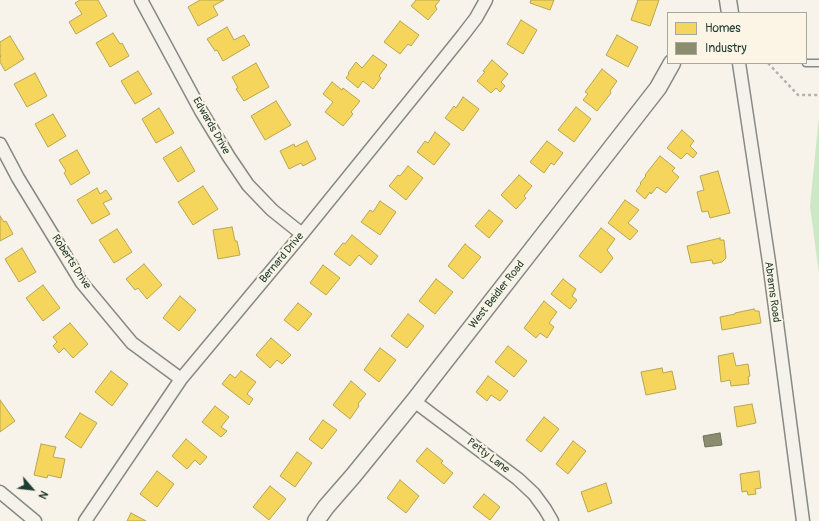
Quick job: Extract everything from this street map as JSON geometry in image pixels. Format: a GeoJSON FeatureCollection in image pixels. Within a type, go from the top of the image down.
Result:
{"type":"FeatureCollection","features":[{"type":"Feature","properties":{"kind":"street","name":"Edwards Drive"},"geometry":{"type":"LineString","coordinates":[[141,0],[201,111],[248,186],[272,210],[302,234]]}},
{"type":"Feature","properties":{"kind":"street","name":"Bernard Drive"},"geometry":{"type":"LineString","coordinates":[[85,521],[181,379],[302,234],[464,35],[486,0]]}},
{"type":"Feature","properties":{"kind":"street"},"geometry":{"type":"LineString","coordinates":[[728,0],[730,12]]}},
{"type":"Feature","properties":{"kind":"street","name":"West Beidler Road"},"geometry":{"type":"LineString","coordinates":[[319,520],[326,507],[414,401],[658,88],[671,64]]}},
{"type":"Feature","properties":{"kind":"street","name":"Abrams Road"},"geometry":{"type":"LineString","coordinates":[[739,64],[803,521]]}},
{"type":"Feature","properties":{"kind":"street","name":"Roberts Drive"},"geometry":{"type":"LineString","coordinates":[[0,144],[18,178],[82,283],[132,343],[181,379]]}},
{"type":"Feature","properties":{"kind":"street","name":"Petty Lane"},"geometry":{"type":"LineString","coordinates":[[414,401],[518,479],[534,494],[546,509],[552,521]]}},
{"type":"Feature","properties":{"kind":"street"},"geometry":{"type":"LineString","coordinates":[[0,492],[35,521]]}},
{"type":"Feature","properties":{"kind":"lane"},"geometry":{"type":"LineString","coordinates":[[807,63],[819,63]]}},
{"type":"Feature","properties":{"kind":"path"},"geometry":{"type":"LineString","coordinates":[[769,64],[798,95],[819,95]]}},
{"type":"Feature","properties":{"kind":"green space"},"geometry":{"type":"Polygon","coordinates":[[[819,116],[819,274],[810,206],[819,116]]]}},
{"type":"Feature","properties":{"kind":"building: Homes"},"geometry":{"type":"Polygon","coordinates":[[[80,0],[98,0],[107,16],[76,34],[69,22],[82,14],[75,3],[80,0]]]}},
{"type":"Feature","properties":{"kind":"building: Homes"},"geometry":{"type":"Polygon","coordinates":[[[200,0],[224,0],[213,6],[218,15],[198,26],[188,7],[200,0]]]}},
{"type":"Feature","properties":{"kind":"building: Homes"},"geometry":{"type":"Polygon","coordinates":[[[416,0],[440,0],[435,6],[437,9],[428,20],[411,6],[416,0]]]}},
{"type":"Feature","properties":{"kind":"building: Homes"},"geometry":{"type":"Polygon","coordinates":[[[531,0],[554,0],[550,10],[530,3],[531,0]]]}},
{"type":"Feature","properties":{"kind":"building: Homes"},"geometry":{"type":"Polygon","coordinates":[[[638,0],[659,0],[650,26],[631,20],[638,0]]]}},
{"type":"Feature","properties":{"kind":"building: Homes"},"geometry":{"type":"Polygon","coordinates":[[[521,20],[537,30],[523,54],[507,44],[521,20]]]}},
{"type":"Feature","properties":{"kind":"building: Homes"},"geometry":{"type":"Polygon","coordinates":[[[400,21],[419,35],[411,46],[408,44],[400,54],[384,42],[400,21]]]}},
{"type":"Feature","properties":{"kind":"building: Homes"},"geometry":{"type":"Polygon","coordinates":[[[227,27],[234,40],[244,35],[250,45],[223,61],[217,50],[215,51],[207,39],[227,27]]]}},
{"type":"Feature","properties":{"kind":"building: Homes"},"geometry":{"type":"Polygon","coordinates":[[[113,33],[120,44],[122,43],[129,56],[110,67],[96,43],[113,33]]]}},
{"type":"Feature","properties":{"kind":"building: Homes"},"geometry":{"type":"Polygon","coordinates":[[[617,35],[638,47],[628,67],[606,55],[617,35]]]}},
{"type":"Feature","properties":{"kind":"building: Homes"},"geometry":{"type":"Polygon","coordinates":[[[10,36],[24,59],[5,71],[0,62],[0,42],[10,36]]]}},
{"type":"Feature","properties":{"kind":"building: Homes"},"geometry":{"type":"Polygon","coordinates":[[[373,55],[387,65],[379,76],[381,78],[373,89],[363,81],[358,88],[346,78],[349,74],[348,73],[356,62],[362,68],[373,55]]]}},
{"type":"Feature","properties":{"kind":"building: Homes"},"geometry":{"type":"Polygon","coordinates":[[[492,60],[508,74],[501,82],[505,86],[500,92],[496,88],[491,93],[477,81],[485,72],[483,71],[492,60]]]}},
{"type":"Feature","properties":{"kind":"building: Homes"},"geometry":{"type":"Polygon","coordinates":[[[256,63],[269,87],[244,101],[236,89],[238,88],[232,77],[256,63]]]}},
{"type":"Feature","properties":{"kind":"building: Homes"},"geometry":{"type":"Polygon","coordinates":[[[602,69],[617,81],[610,91],[611,93],[597,111],[583,100],[588,94],[585,92],[602,69]]]}},
{"type":"Feature","properties":{"kind":"building: Homes"},"geometry":{"type":"Polygon","coordinates":[[[138,71],[152,94],[135,104],[121,81],[138,71]]]}},
{"type":"Feature","properties":{"kind":"building: Homes"},"geometry":{"type":"Polygon","coordinates":[[[35,73],[47,96],[27,107],[14,84],[35,73]]]}},
{"type":"Feature","properties":{"kind":"building: Homes"},"geometry":{"type":"Polygon","coordinates":[[[332,82],[342,90],[343,88],[360,101],[351,112],[353,114],[343,126],[325,112],[333,102],[323,94],[332,82]]]}},
{"type":"Feature","properties":{"kind":"building: Homes"},"geometry":{"type":"Polygon","coordinates":[[[463,97],[479,109],[463,131],[445,118],[454,106],[456,108],[463,97]]]}},
{"type":"Feature","properties":{"kind":"building: Homes"},"geometry":{"type":"Polygon","coordinates":[[[276,101],[291,125],[265,140],[251,116],[276,101]]]}},
{"type":"Feature","properties":{"kind":"building: Homes"},"geometry":{"type":"Polygon","coordinates":[[[576,107],[591,119],[574,142],[558,130],[576,107]]]}},
{"type":"Feature","properties":{"kind":"building: Homes"},"geometry":{"type":"Polygon","coordinates":[[[159,108],[174,133],[156,143],[142,119],[159,108]]]}},
{"type":"Feature","properties":{"kind":"building: Homes"},"geometry":{"type":"Polygon","coordinates":[[[53,114],[66,136],[48,147],[35,124],[53,114]]]}},
{"type":"Feature","properties":{"kind":"building: Homes"},"geometry":{"type":"Polygon","coordinates":[[[682,130],[694,141],[690,146],[697,153],[693,158],[687,153],[681,159],[667,148],[682,130]]]}},
{"type":"Feature","properties":{"kind":"building: Homes"},"geometry":{"type":"Polygon","coordinates":[[[435,132],[450,144],[434,165],[417,152],[425,141],[428,143],[435,132]]]}},
{"type":"Feature","properties":{"kind":"building: Homes"},"geometry":{"type":"Polygon","coordinates":[[[307,141],[316,159],[303,166],[301,163],[289,169],[280,151],[294,144],[295,147],[307,141]]]}},
{"type":"Feature","properties":{"kind":"building: Homes"},"geometry":{"type":"Polygon","coordinates":[[[547,141],[563,153],[554,165],[551,163],[544,173],[530,162],[547,141]]]}},
{"type":"Feature","properties":{"kind":"building: Homes"},"geometry":{"type":"Polygon","coordinates":[[[181,147],[195,171],[178,182],[163,158],[181,147]]]}},
{"type":"Feature","properties":{"kind":"building: Homes"},"geometry":{"type":"Polygon","coordinates":[[[77,150],[90,173],[71,185],[64,173],[66,171],[59,160],[77,150]]]}},
{"type":"Feature","properties":{"kind":"building: Homes"},"geometry":{"type":"Polygon","coordinates":[[[660,156],[675,168],[672,171],[679,177],[666,193],[657,187],[651,194],[650,192],[645,199],[636,191],[646,176],[645,175],[660,156]]]}},
{"type":"Feature","properties":{"kind":"building: Homes"},"geometry":{"type":"Polygon","coordinates":[[[408,166],[423,178],[406,200],[389,186],[408,166]]]}},
{"type":"Feature","properties":{"kind":"building: Homes"},"geometry":{"type":"Polygon","coordinates":[[[718,171],[730,213],[710,218],[708,211],[702,212],[697,192],[704,190],[700,176],[718,171]]]}},
{"type":"Feature","properties":{"kind":"building: Homes"},"geometry":{"type":"Polygon","coordinates":[[[519,175],[532,186],[524,196],[526,198],[516,209],[501,195],[519,175]]]}},
{"type":"Feature","properties":{"kind":"building: Homes"},"geometry":{"type":"Polygon","coordinates":[[[203,186],[218,209],[193,225],[178,202],[203,186]]]}},
{"type":"Feature","properties":{"kind":"building: Homes"},"geometry":{"type":"Polygon","coordinates":[[[97,188],[100,194],[106,190],[112,199],[103,203],[110,214],[92,224],[77,200],[97,188]]]}},
{"type":"Feature","properties":{"kind":"building: Homes"},"geometry":{"type":"Polygon","coordinates":[[[625,200],[639,210],[628,223],[638,231],[630,240],[608,223],[625,200]]]}},
{"type":"Feature","properties":{"kind":"building: Homes"},"geometry":{"type":"Polygon","coordinates":[[[380,201],[396,212],[380,235],[361,222],[370,210],[373,212],[380,201]]]}},
{"type":"Feature","properties":{"kind":"building: Homes"},"geometry":{"type":"Polygon","coordinates":[[[489,210],[503,221],[489,238],[475,226],[489,210]]]}},
{"type":"Feature","properties":{"kind":"building: Homes"},"geometry":{"type":"Polygon","coordinates":[[[0,216],[4,222],[6,221],[13,234],[0,241],[0,216]]]}},
{"type":"Feature","properties":{"kind":"building: Homes"},"geometry":{"type":"Polygon","coordinates":[[[232,227],[240,255],[218,259],[213,230],[232,227]]]}},
{"type":"Feature","properties":{"kind":"building: Homes"},"geometry":{"type":"Polygon","coordinates":[[[601,228],[615,239],[607,250],[613,258],[601,273],[579,256],[601,228]]]}},
{"type":"Feature","properties":{"kind":"building: Homes"},"geometry":{"type":"Polygon","coordinates":[[[117,229],[132,252],[114,263],[99,240],[117,229]]]}},
{"type":"Feature","properties":{"kind":"building: Homes"},"geometry":{"type":"Polygon","coordinates":[[[352,235],[378,256],[371,265],[359,255],[350,266],[334,254],[352,235]]]}},
{"type":"Feature","properties":{"kind":"building: Homes"},"geometry":{"type":"Polygon","coordinates":[[[720,238],[720,240],[724,240],[726,258],[722,262],[713,264],[712,260],[691,263],[687,246],[720,238]]]}},
{"type":"Feature","properties":{"kind":"building: Homes"},"geometry":{"type":"Polygon","coordinates":[[[465,244],[481,257],[463,279],[448,266],[465,244]]]}},
{"type":"Feature","properties":{"kind":"building: Homes"},"geometry":{"type":"Polygon","coordinates":[[[22,248],[36,272],[19,282],[5,259],[22,248]]]}},
{"type":"Feature","properties":{"kind":"building: Homes"},"geometry":{"type":"Polygon","coordinates":[[[144,264],[162,285],[147,299],[138,288],[135,290],[126,279],[144,264]]]}},
{"type":"Feature","properties":{"kind":"building: Homes"},"geometry":{"type":"Polygon","coordinates":[[[323,265],[340,278],[326,295],[310,283],[323,265]]]}},
{"type":"Feature","properties":{"kind":"building: Homes"},"geometry":{"type":"Polygon","coordinates":[[[436,279],[453,292],[435,314],[419,301],[436,279]]]}},
{"type":"Feature","properties":{"kind":"building: Homes"},"geometry":{"type":"Polygon","coordinates":[[[563,279],[576,289],[572,296],[577,300],[570,309],[551,294],[563,279]]]}},
{"type":"Feature","properties":{"kind":"building: Homes"},"geometry":{"type":"Polygon","coordinates":[[[43,285],[60,308],[43,321],[26,298],[43,285]]]}},
{"type":"Feature","properties":{"kind":"building: Homes"},"geometry":{"type":"Polygon","coordinates":[[[180,296],[196,310],[179,331],[163,318],[180,296]]]}},
{"type":"Feature","properties":{"kind":"building: Homes"},"geometry":{"type":"Polygon","coordinates":[[[544,301],[557,312],[549,323],[554,327],[547,338],[540,333],[536,338],[524,328],[544,301]]]}},
{"type":"Feature","properties":{"kind":"building: Homes"},"geometry":{"type":"Polygon","coordinates":[[[298,303],[312,314],[298,331],[284,320],[298,303]]]}},
{"type":"Feature","properties":{"kind":"building: Homes"},"geometry":{"type":"Polygon","coordinates":[[[754,309],[755,311],[759,311],[761,323],[722,330],[720,317],[754,309]]]}},
{"type":"Feature","properties":{"kind":"building: Homes"},"geometry":{"type":"Polygon","coordinates":[[[408,314],[424,326],[407,348],[391,336],[408,314]]]}},
{"type":"Feature","properties":{"kind":"building: Homes"},"geometry":{"type":"Polygon","coordinates":[[[70,323],[88,344],[73,358],[64,348],[59,353],[53,346],[57,342],[53,337],[70,323]]]}},
{"type":"Feature","properties":{"kind":"building: Homes"},"geometry":{"type":"Polygon","coordinates":[[[271,338],[291,355],[282,364],[277,360],[270,368],[256,355],[271,338]]]}},
{"type":"Feature","properties":{"kind":"building: Homes"},"geometry":{"type":"Polygon","coordinates":[[[508,346],[527,361],[514,377],[495,362],[508,346]]]}},
{"type":"Feature","properties":{"kind":"building: Homes"},"geometry":{"type":"Polygon","coordinates":[[[380,348],[396,360],[379,382],[364,370],[380,348]]]}},
{"type":"Feature","properties":{"kind":"building: Homes"},"geometry":{"type":"Polygon","coordinates":[[[733,353],[736,366],[748,364],[750,376],[748,377],[749,384],[731,386],[730,380],[721,382],[718,356],[733,353]]]}},
{"type":"Feature","properties":{"kind":"building: Homes"},"geometry":{"type":"Polygon","coordinates":[[[662,368],[663,373],[672,371],[676,389],[646,395],[641,372],[662,368]]]}},
{"type":"Feature","properties":{"kind":"building: Homes"},"geometry":{"type":"Polygon","coordinates":[[[111,371],[128,384],[112,406],[95,392],[111,371]]]}},
{"type":"Feature","properties":{"kind":"building: Homes"},"geometry":{"type":"Polygon","coordinates":[[[241,371],[256,382],[247,394],[253,399],[249,405],[222,384],[230,374],[235,378],[241,371]]]}},
{"type":"Feature","properties":{"kind":"building: Homes"},"geometry":{"type":"Polygon","coordinates":[[[488,376],[508,391],[500,401],[491,395],[487,401],[476,392],[488,376]]]}},
{"type":"Feature","properties":{"kind":"building: Homes"},"geometry":{"type":"Polygon","coordinates":[[[351,381],[366,394],[358,404],[359,406],[350,419],[333,405],[351,381]]]}},
{"type":"Feature","properties":{"kind":"building: Homes"},"geometry":{"type":"Polygon","coordinates":[[[0,400],[15,421],[0,432],[0,400]]]}},
{"type":"Feature","properties":{"kind":"building: Homes"},"geometry":{"type":"Polygon","coordinates":[[[752,404],[756,423],[737,427],[734,407],[752,404]]]}},
{"type":"Feature","properties":{"kind":"building: Homes"},"geometry":{"type":"Polygon","coordinates":[[[215,406],[229,417],[221,427],[227,431],[221,437],[202,422],[215,406]]]}},
{"type":"Feature","properties":{"kind":"building: Homes"},"geometry":{"type":"Polygon","coordinates":[[[80,413],[97,423],[81,448],[65,437],[80,413]]]}},
{"type":"Feature","properties":{"kind":"building: Homes"},"geometry":{"type":"Polygon","coordinates":[[[544,417],[559,429],[541,452],[526,440],[544,417]]]}},
{"type":"Feature","properties":{"kind":"building: Homes"},"geometry":{"type":"Polygon","coordinates":[[[323,420],[337,430],[322,449],[309,439],[323,420]]]}},
{"type":"Feature","properties":{"kind":"building: Homes"},"geometry":{"type":"Polygon","coordinates":[[[186,439],[207,457],[200,465],[195,460],[187,469],[172,456],[186,439]]]}},
{"type":"Feature","properties":{"kind":"building: Homes"},"geometry":{"type":"Polygon","coordinates":[[[573,441],[586,451],[568,474],[556,464],[573,441]]]}},
{"type":"Feature","properties":{"kind":"building: Homes"},"geometry":{"type":"Polygon","coordinates":[[[41,444],[56,447],[53,457],[65,459],[61,478],[48,475],[47,478],[34,475],[41,444]]]}},
{"type":"Feature","properties":{"kind":"building: Homes"},"geometry":{"type":"Polygon","coordinates":[[[427,448],[443,461],[441,463],[453,473],[444,484],[416,461],[427,448]]]}},
{"type":"Feature","properties":{"kind":"building: Homes"},"geometry":{"type":"Polygon","coordinates":[[[297,452],[312,463],[295,487],[280,476],[297,452]]]}},
{"type":"Feature","properties":{"kind":"building: Homes"},"geometry":{"type":"Polygon","coordinates":[[[157,471],[174,484],[157,507],[140,494],[157,471]]]}},
{"type":"Feature","properties":{"kind":"building: Homes"},"geometry":{"type":"Polygon","coordinates":[[[759,471],[761,488],[755,489],[756,494],[748,495],[747,491],[742,492],[740,474],[759,471]]]}},
{"type":"Feature","properties":{"kind":"building: Homes"},"geometry":{"type":"Polygon","coordinates":[[[400,480],[419,496],[406,513],[387,498],[400,480]]]}},
{"type":"Feature","properties":{"kind":"building: Homes"},"geometry":{"type":"Polygon","coordinates":[[[606,483],[612,503],[588,512],[581,492],[606,483]]]}},
{"type":"Feature","properties":{"kind":"building: Homes"},"geometry":{"type":"Polygon","coordinates":[[[270,486],[286,499],[269,520],[253,507],[270,486]]]}},
{"type":"Feature","properties":{"kind":"building: Homes"},"geometry":{"type":"Polygon","coordinates":[[[484,494],[500,507],[490,520],[473,507],[484,494]]]}},
{"type":"Feature","properties":{"kind":"building: Homes"},"geometry":{"type":"Polygon","coordinates":[[[131,513],[146,521],[127,521],[131,513]]]}},
{"type":"Feature","properties":{"kind":"building: Industry"},"geometry":{"type":"Polygon","coordinates":[[[720,433],[722,445],[705,447],[703,436],[720,433]]]}}]}
